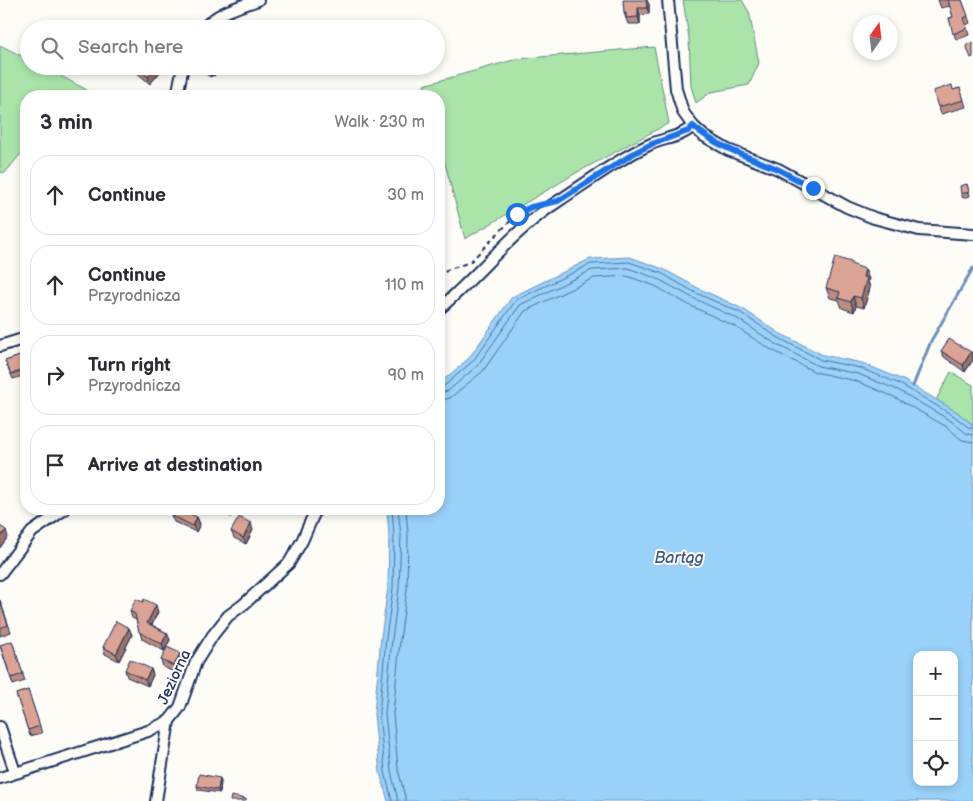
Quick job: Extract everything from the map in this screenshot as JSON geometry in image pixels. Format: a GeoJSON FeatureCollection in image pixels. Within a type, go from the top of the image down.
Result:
{"type":"FeatureCollection","features":[{"type":"Feature","properties":{"kind":"street"},"geometry":{"type":"LineString","coordinates":[[214,20],[226,11],[258,0]]}},
{"type":"Feature","properties":{"kind":"street"},"geometry":{"type":"LineString","coordinates":[[668,0],[676,89],[683,112],[693,126],[704,136],[728,150],[778,169],[847,207],[874,218],[920,230],[973,234]]}},
{"type":"Feature","properties":{"kind":"street"},"geometry":{"type":"LineString","coordinates":[[178,90],[181,75]]}},
{"type":"Feature","properties":{"kind":"street"},"geometry":{"type":"LineString","coordinates":[[445,304],[514,237],[558,201],[636,152],[688,131],[693,126]]}},
{"type":"Feature","properties":{"kind":"street"},"geometry":{"type":"LineString","coordinates":[[0,346],[20,340]]}},
{"type":"Feature","properties":{"kind":"street"},"geometry":{"type":"LineString","coordinates":[[0,574],[32,532],[56,515]]}},
{"type":"Feature","properties":{"kind":"street","name":"Jeziorna"},"geometry":{"type":"LineString","coordinates":[[0,778],[148,731],[169,722],[180,707],[196,662],[213,635],[228,616],[289,563],[302,541],[313,515]]}},
{"type":"Feature","properties":{"kind":"street"},"geometry":{"type":"LineString","coordinates":[[156,801],[169,722]]}},
{"type":"Feature","properties":{"kind":"street"},"geometry":{"type":"LineString","coordinates":[[0,727],[15,772]]}},
{"type":"Feature","properties":{"kind":"path"},"geometry":{"type":"LineString","coordinates":[[445,272],[470,262],[517,214],[540,205]]}},
{"type":"Feature","properties":{"kind":"green space"},"geometry":{"type":"Polygon","coordinates":[[[683,0],[742,0],[749,12],[759,63],[749,85],[711,92],[696,103],[691,86],[689,38],[683,0]]]}},
{"type":"Feature","properties":{"kind":"green space"},"geometry":{"type":"Polygon","coordinates":[[[0,45],[20,55],[20,75],[59,75],[87,90],[20,90],[20,155],[5,173],[0,172],[0,45]]]}},
{"type":"Feature","properties":{"kind":"green space"},"geometry":{"type":"Polygon","coordinates":[[[654,47],[669,123],[576,173],[465,239],[445,164],[445,90],[425,90],[424,85],[517,59],[654,47]]]}},
{"type":"Feature","properties":{"kind":"green space"},"geometry":{"type":"Polygon","coordinates":[[[951,372],[973,385],[973,425],[957,412],[936,400],[951,372]]]}},
{"type":"Feature","properties":{"kind":"water","name":"Bartąg"},"geometry":{"type":"Polygon","coordinates":[[[630,257],[663,269],[743,309],[779,333],[823,355],[862,363],[903,380],[957,412],[973,425],[973,801],[388,801],[380,773],[374,714],[388,587],[387,515],[445,515],[445,379],[469,358],[512,297],[590,259],[630,257]]]}},
{"type":"Feature","properties":{"kind":"building"},"geometry":{"type":"Polygon","coordinates":[[[623,0],[646,0],[647,8],[638,8],[638,17],[626,18],[623,0]]]}},
{"type":"Feature","properties":{"kind":"building"},"geometry":{"type":"Polygon","coordinates":[[[948,0],[962,0],[968,16],[964,18],[967,28],[953,34],[949,18],[953,17],[948,0]]]}},
{"type":"Feature","properties":{"kind":"building"},"geometry":{"type":"Polygon","coordinates":[[[973,42],[973,57],[971,58],[966,45],[973,42]]]}},
{"type":"Feature","properties":{"kind":"building"},"geometry":{"type":"Polygon","coordinates":[[[952,85],[953,90],[960,88],[964,100],[938,107],[933,91],[952,85]]]}},
{"type":"Feature","properties":{"kind":"building"},"geometry":{"type":"Polygon","coordinates":[[[967,184],[969,192],[961,194],[960,186],[967,184]]]}},
{"type":"Feature","properties":{"kind":"building"},"geometry":{"type":"Polygon","coordinates":[[[835,257],[865,269],[863,277],[867,278],[861,298],[853,296],[851,302],[838,298],[840,292],[826,288],[835,257]]]}},
{"type":"Feature","properties":{"kind":"building"},"geometry":{"type":"Polygon","coordinates":[[[949,339],[971,352],[963,365],[941,351],[949,339]]]}},
{"type":"Feature","properties":{"kind":"building"},"geometry":{"type":"Polygon","coordinates":[[[20,356],[20,372],[11,374],[5,361],[20,356]]]}},
{"type":"Feature","properties":{"kind":"building"},"geometry":{"type":"Polygon","coordinates":[[[171,515],[193,515],[197,517],[193,526],[171,515]]]}},
{"type":"Feature","properties":{"kind":"building"},"geometry":{"type":"Polygon","coordinates":[[[239,517],[251,523],[243,538],[231,531],[239,517]]]}},
{"type":"Feature","properties":{"kind":"building"},"geometry":{"type":"Polygon","coordinates":[[[0,526],[6,530],[0,538],[0,526]]]}},
{"type":"Feature","properties":{"kind":"building"},"geometry":{"type":"Polygon","coordinates":[[[136,599],[143,602],[144,599],[156,605],[147,623],[167,633],[162,644],[139,632],[135,614],[130,611],[136,599]]]}},
{"type":"Feature","properties":{"kind":"building"},"geometry":{"type":"Polygon","coordinates":[[[0,601],[8,625],[0,628],[0,601]]]}},
{"type":"Feature","properties":{"kind":"building"},"geometry":{"type":"Polygon","coordinates":[[[116,621],[129,628],[116,654],[103,647],[116,621]]]}},
{"type":"Feature","properties":{"kind":"building"},"geometry":{"type":"Polygon","coordinates":[[[12,641],[23,674],[11,678],[0,645],[12,641]]]}},
{"type":"Feature","properties":{"kind":"building"},"geometry":{"type":"Polygon","coordinates":[[[167,647],[180,653],[174,666],[161,660],[167,647]]]}},
{"type":"Feature","properties":{"kind":"building"},"geometry":{"type":"Polygon","coordinates":[[[130,659],[151,669],[145,680],[125,670],[130,659]]]}},
{"type":"Feature","properties":{"kind":"building"},"geometry":{"type":"Polygon","coordinates":[[[28,690],[40,726],[28,730],[16,694],[28,690]]]}},
{"type":"Feature","properties":{"kind":"building"},"geometry":{"type":"Polygon","coordinates":[[[199,774],[220,778],[218,790],[197,786],[199,774]]]}},
{"type":"Feature","properties":{"kind":"building"},"geometry":{"type":"Polygon","coordinates":[[[231,796],[246,799],[246,801],[230,801],[231,796]]]}},
{"type":"Feature","properties":{"kind":"waterway"},"geometry":{"type":"LineString","coordinates":[[913,386],[931,341],[973,268]]}},
{"type":"Feature","properties":{"kind":"route"},"geometry":{"type":"LineString","coordinates":[[517,214],[531,207],[558,201],[636,152],[688,131],[693,126],[704,136],[728,150],[778,169],[813,188]]}}]}
